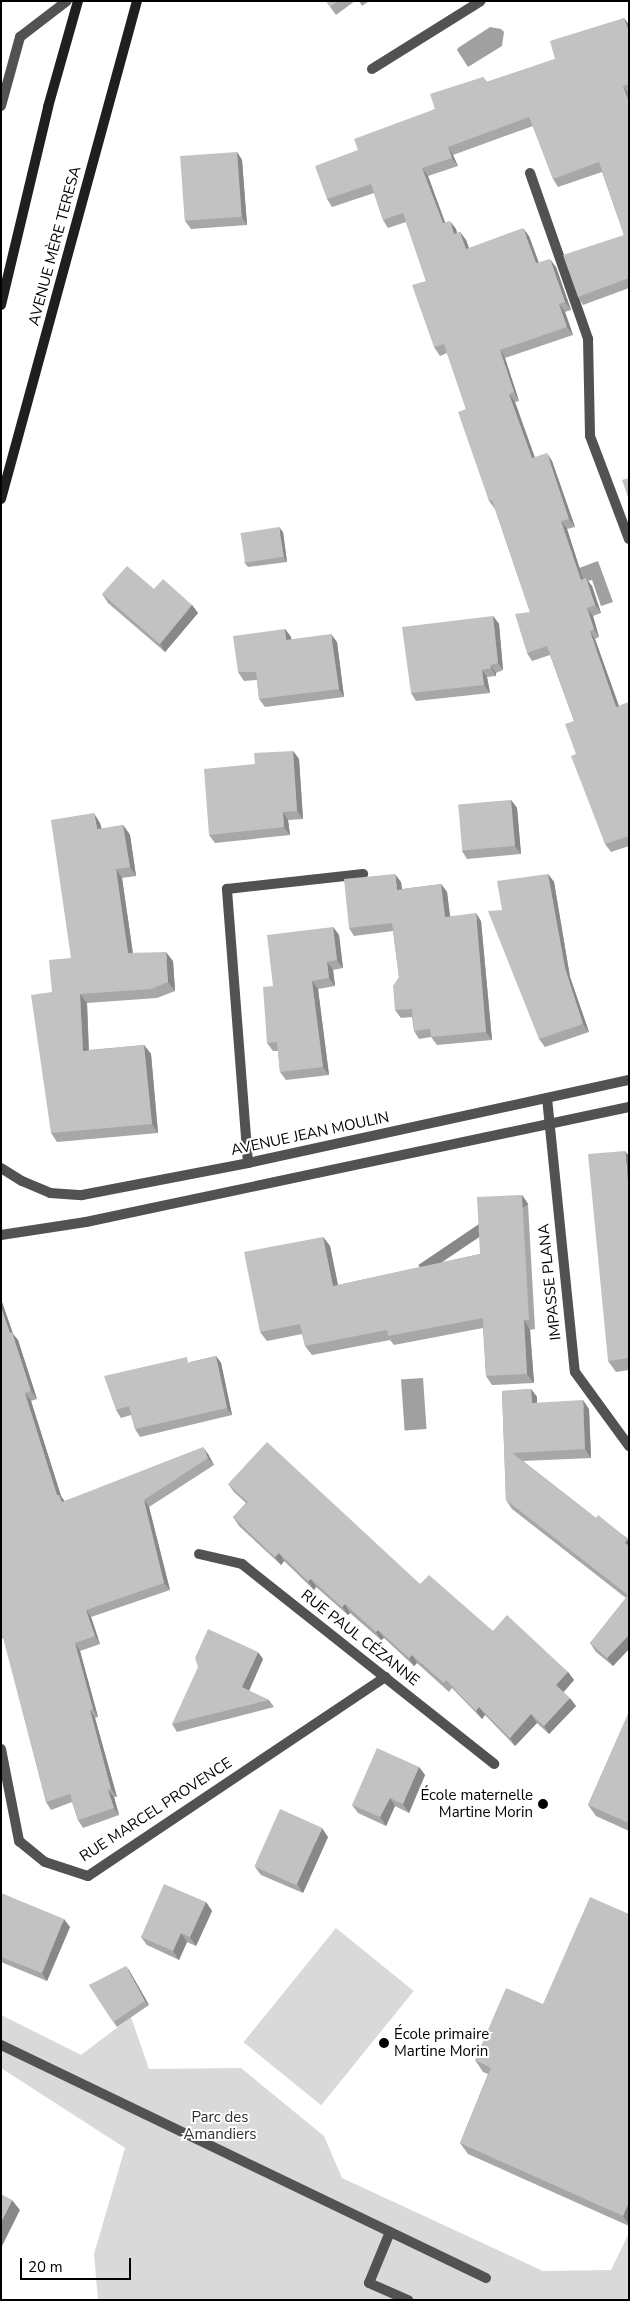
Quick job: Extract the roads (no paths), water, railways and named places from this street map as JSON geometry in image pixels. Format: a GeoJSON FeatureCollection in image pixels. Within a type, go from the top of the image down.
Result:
{"type":"FeatureCollection","features":[{"type":"Feature","properties":{"kind":"main road"},"geometry":{"type":"LineString","coordinates":[[1,305],[48,107],[78,1]]}},
{"type":"Feature","properties":{"kind":"main road","name":"AVENUE MÈRE TERESA"},"geometry":{"type":"LineString","coordinates":[[1,499],[137,1]]}},
{"type":"Feature","properties":{"kind":"street"},"geometry":{"type":"LineString","coordinates":[[1,106],[20,37],[67,1]]}},
{"type":"Feature","properties":{"kind":"street"},"geometry":{"type":"LineString","coordinates":[[372,69],[481,1]]}},
{"type":"Feature","properties":{"kind":"street"},"geometry":{"type":"LineString","coordinates":[[530,173],[588,339],[590,436],[629,539]]}},
{"type":"Feature","properties":{"kind":"street"},"geometry":{"type":"LineString","coordinates":[[248,1163],[227,889],[363,874]]}},
{"type":"Feature","properties":{"kind":"street","name":"AVENUE JEAN MOULIN"},"geometry":{"type":"LineString","coordinates":[[1,1168],[22,1181],[50,1192],[82,1195],[248,1163],[629,1080]]}},
{"type":"Feature","properties":{"kind":"street","name":"IMPASSE PLANA"},"geometry":{"type":"LineString","coordinates":[[547,1098],[575,1372],[629,1446]]}},
{"type":"Feature","properties":{"kind":"street"},"geometry":{"type":"LineString","coordinates":[[1,1235],[86,1222],[629,1106]]}},
{"type":"Feature","properties":{"kind":"street","name":"RUE PAUL CÉZANNE"},"geometry":{"type":"LineString","coordinates":[[199,1554],[242,1564],[494,1764]]}},
{"type":"Feature","properties":{"kind":"street","name":"RUE MARCEL PROVENCE"},"geometry":{"type":"LineString","coordinates":[[1,1749],[19,1841],[45,1862],[88,1876],[385,1677]]}},
{"type":"Feature","properties":{"kind":"street"},"geometry":{"type":"LineString","coordinates":[[1,2045],[486,2278]]}},
{"type":"Feature","properties":{"kind":"street"},"geometry":{"type":"LineString","coordinates":[[390,2232],[369,2283],[408,2300]]}},
{"type":"Feature","properties":{"kind":"place","name":"École maternelle Martine Morin"},"geometry":{"type":"Point","coordinates":[543,1804]}},
{"type":"Feature","properties":{"kind":"place","name":"École primaire Martine Morin"},"geometry":{"type":"Point","coordinates":[384,2043]}},
{"type":"Feature","properties":{"kind":"park label","name":"Parc des Amandiers"},"geometry":{"type":"Point","coordinates":[220,2126]}}]}
